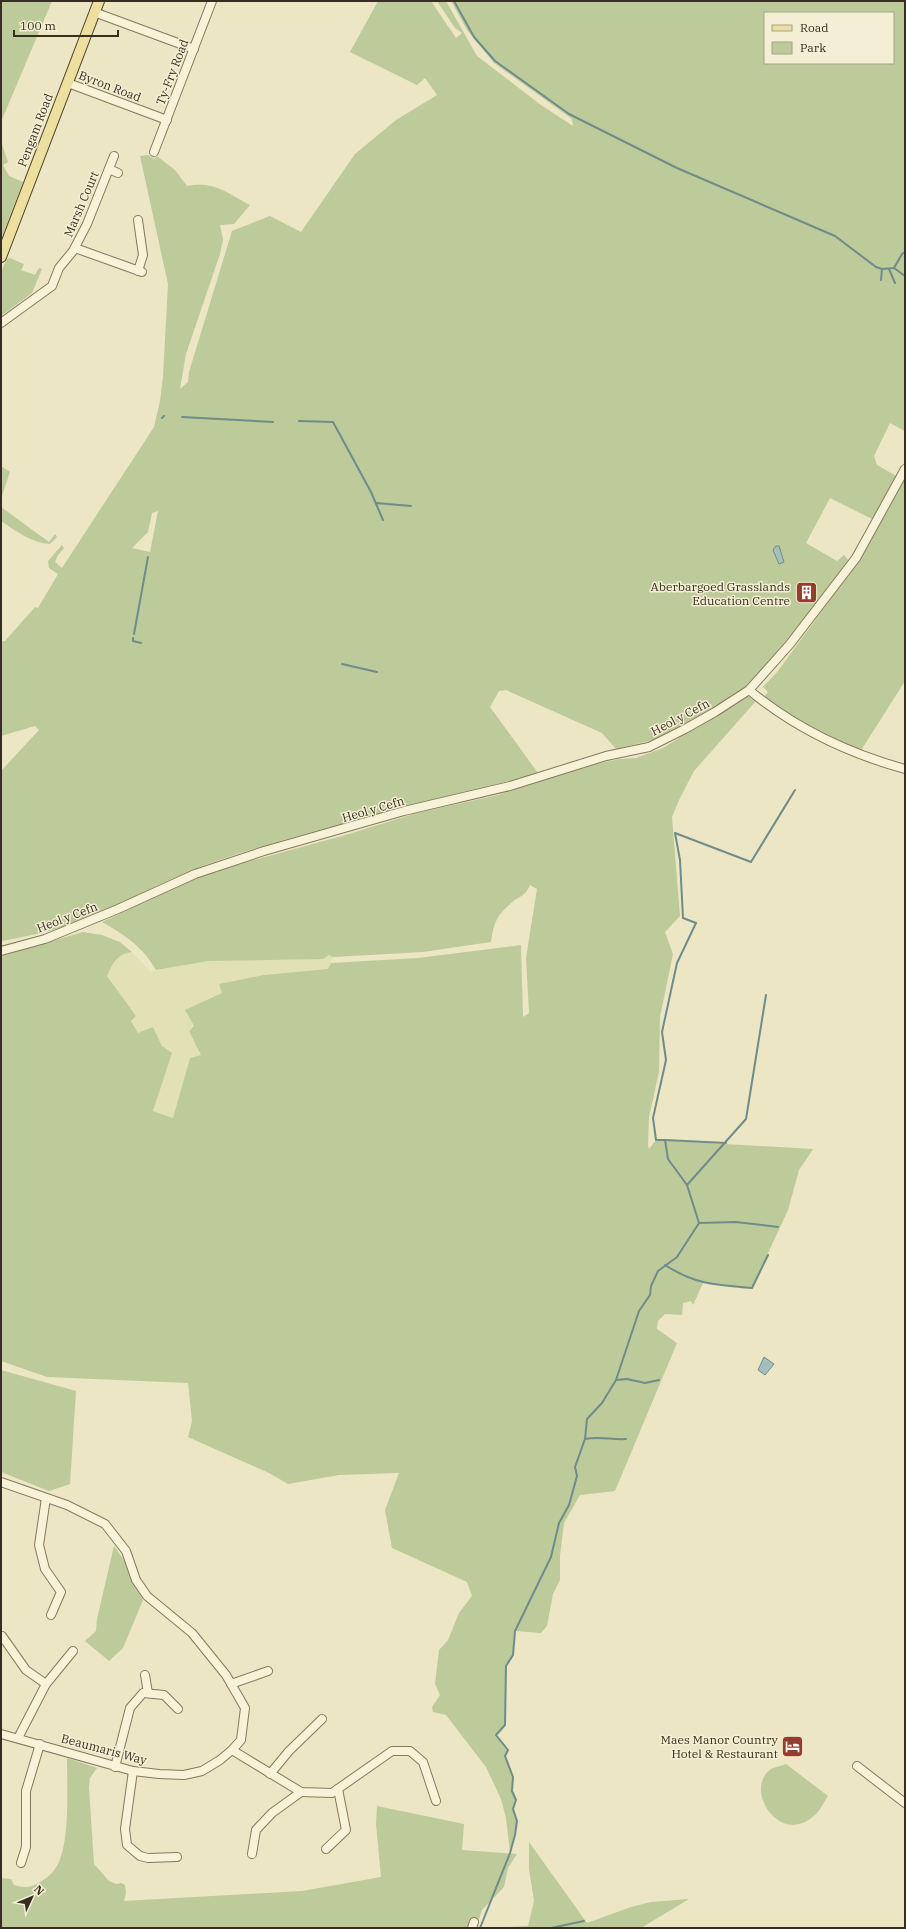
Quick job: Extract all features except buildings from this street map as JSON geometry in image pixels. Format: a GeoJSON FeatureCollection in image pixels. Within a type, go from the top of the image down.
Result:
{"type":"FeatureCollection","features":[{"type":"Feature","properties":{"kind":"main road","name":"Pengam Road"},"geometry":{"type":"LineString","coordinates":[[1,257],[99,1]]}},
{"type":"Feature","properties":{"kind":"street","name":"Ty-Fry Road"},"geometry":{"type":"LineString","coordinates":[[154,152],[212,1]]}},
{"type":"Feature","properties":{"kind":"street"},"geometry":{"type":"LineString","coordinates":[[94,12],[194,49]]}},
{"type":"Feature","properties":{"kind":"street","name":"Byron Road"},"geometry":{"type":"LineString","coordinates":[[68,83],[167,120]]}},
{"type":"Feature","properties":{"kind":"street","name":"Marsh Court"},"geometry":{"type":"LineString","coordinates":[[1,323],[52,286],[59,268],[74,248],[87,224],[114,156]]}},
{"type":"Feature","properties":{"kind":"street","name":"Marsh Court"},"geometry":{"type":"LineString","coordinates":[[109,169],[118,173]]}},
{"type":"Feature","properties":{"kind":"street","name":"Marsh Court"},"geometry":{"type":"LineString","coordinates":[[74,248],[140,272],[143,255],[138,220]]}},
{"type":"Feature","properties":{"kind":"street","name":"Heol y Cefn"},"geometry":{"type":"LineString","coordinates":[[1,951],[45,939],[118,909],[195,874],[264,851],[404,812],[510,786],[606,756],[649,747],[716,712],[749,690],[790,644],[856,558],[905,469]]}},
{"type":"Feature","properties":{"kind":"street"},"geometry":{"type":"LineString","coordinates":[[749,690],[767,705],[809,731],[849,751],[905,769]]}},
{"type":"Feature","properties":{"kind":"street","name":"Beaumaris Way"},"geometry":{"type":"LineString","coordinates":[[1,1482],[67,1505],[105,1524],[126,1551],[136,1580],[147,1596],[192,1633],[226,1675],[245,1708],[241,1740],[232,1750],[220,1760],[202,1771],[178,1775],[133,1771],[115,1767],[40,1744],[1,1734]]}},
{"type":"Feature","properties":{"kind":"street"},"geometry":{"type":"LineString","coordinates":[[46,1498],[39,1545],[45,1569],[61,1592],[51,1615]]}},
{"type":"Feature","properties":{"kind":"street"},"geometry":{"type":"LineString","coordinates":[[2,1636],[26,1670],[46,1684]]}},
{"type":"Feature","properties":{"kind":"street"},"geometry":{"type":"LineString","coordinates":[[18,1738],[46,1684],[73,1652]]}},
{"type":"Feature","properties":{"kind":"street"},"geometry":{"type":"LineString","coordinates":[[231,1684],[268,1671]]}},
{"type":"Feature","properties":{"kind":"street"},"geometry":{"type":"LineString","coordinates":[[145,1675],[148,1693]]}},
{"type":"Feature","properties":{"kind":"street"},"geometry":{"type":"LineString","coordinates":[[115,1767],[130,1708],[143,1693],[164,1695],[178,1709]]}},
{"type":"Feature","properties":{"kind":"street"},"geometry":{"type":"LineString","coordinates":[[270,1774],[289,1751],[322,1719]]}},
{"type":"Feature","properties":{"kind":"street"},"geometry":{"type":"LineString","coordinates":[[21,1863],[26,1846],[26,1791],[40,1744]]}},
{"type":"Feature","properties":{"kind":"street"},"geometry":{"type":"LineString","coordinates":[[232,1750],[300,1792],[332,1794],[374,1762],[392,1751],[410,1751],[423,1762],[436,1801]]}},
{"type":"Feature","properties":{"kind":"street"},"geometry":{"type":"LineString","coordinates":[[857,1766],[905,1803]]}},
{"type":"Feature","properties":{"kind":"street"},"geometry":{"type":"LineString","coordinates":[[133,1771],[125,1829],[127,1845],[140,1856],[156,1858],[167,1853],[177,1857]]}},
{"type":"Feature","properties":{"kind":"street"},"geometry":{"type":"LineString","coordinates":[[326,1849],[346,1830],[338,1790]]}},
{"type":"Feature","properties":{"kind":"street"},"geometry":{"type":"LineString","coordinates":[[252,1854],[256,1830],[272,1813],[300,1792]]}},
{"type":"Feature","properties":{"kind":"green space"},"geometry":{"type":"Polygon","coordinates":[[[1,1],[52,1],[1,122],[1,1]]]}},
{"type":"Feature","properties":{"kind":"green space"},"geometry":{"type":"Polygon","coordinates":[[[378,1],[431,1],[456,38],[462,33],[455,28],[437,1],[446,1],[477,56],[541,105],[573,126],[572,119],[494,63],[467,30],[451,1],[905,1],[905,431],[890,423],[874,456],[877,465],[898,477],[874,520],[830,498],[806,543],[837,561],[844,555],[850,562],[787,640],[749,684],[717,707],[653,740],[616,749],[602,733],[506,690],[499,691],[490,707],[538,773],[246,851],[189,871],[109,909],[77,922],[20,938],[1,941],[1,771],[39,730],[35,726],[1,736],[1,641],[5,641],[35,607],[38,608],[58,574],[49,568],[48,561],[62,545],[64,548],[58,555],[55,562],[62,568],[154,427],[160,401],[163,376],[168,284],[140,156],[148,155],[154,159],[158,157],[175,170],[187,186],[205,185],[220,189],[250,205],[234,224],[220,225],[223,240],[220,254],[186,354],[180,389],[188,382],[189,372],[232,231],[270,216],[301,232],[355,154],[396,120],[437,95],[425,78],[417,85],[350,52],[378,1]],[[158,511],[152,513],[148,532],[132,548],[150,552],[158,511]]]}},
{"type":"Feature","properties":{"kind":"green space"},"geometry":{"type":"Polygon","coordinates":[[[1,141],[8,162],[3,165],[9,176],[23,182],[1,239],[1,141]]]}},
{"type":"Feature","properties":{"kind":"green space"},"geometry":{"type":"Polygon","coordinates":[[[10,258],[24,264],[21,270],[35,275],[39,268],[42,269],[32,293],[1,316],[1,272],[7,259],[10,258]]]}},
{"type":"Feature","properties":{"kind":"green space"},"geometry":{"type":"Polygon","coordinates":[[[1,466],[10,472],[1,499],[1,466]]]}},
{"type":"Feature","properties":{"kind":"green space"},"geometry":{"type":"Polygon","coordinates":[[[905,478],[905,681],[860,752],[822,735],[774,706],[763,698],[768,692],[763,687],[778,671],[864,553],[905,478]]]}},
{"type":"Feature","properties":{"kind":"green space"},"geometry":{"type":"Polygon","coordinates":[[[1,507],[49,542],[55,534],[57,537],[50,544],[24,536],[1,521],[1,507]]]}},
{"type":"Feature","properties":{"kind":"green space"},"geometry":{"type":"Polygon","coordinates":[[[748,696],[756,701],[694,771],[672,817],[680,916],[665,932],[673,954],[660,1017],[659,1072],[649,1117],[648,1146],[649,1149],[656,1140],[813,1149],[799,1170],[788,1210],[752,1288],[703,1283],[693,1305],[691,1301],[683,1303],[682,1315],[665,1314],[658,1321],[657,1329],[677,1343],[615,1491],[580,1495],[564,1523],[560,1556],[560,1580],[553,1594],[547,1626],[541,1633],[515,1631],[513,1655],[506,1666],[505,1725],[496,1735],[508,1750],[505,1756],[513,1777],[512,1791],[516,1800],[513,1809],[517,1821],[510,1853],[506,1818],[501,1799],[486,1767],[446,1715],[433,1712],[432,1707],[440,1695],[435,1684],[439,1650],[448,1640],[459,1613],[472,1596],[467,1582],[392,1548],[385,1510],[399,1473],[339,1475],[288,1484],[269,1473],[188,1437],[192,1421],[188,1383],[47,1377],[1,1361],[1,956],[83,932],[102,935],[120,942],[132,952],[119,957],[111,967],[107,976],[136,1016],[131,1021],[138,1033],[153,1027],[162,1046],[172,1053],[153,1111],[173,1118],[190,1058],[201,1055],[189,1031],[194,1026],[185,1010],[222,993],[219,984],[264,975],[328,969],[331,963],[418,958],[521,945],[523,1017],[529,1013],[526,958],[537,889],[530,885],[524,894],[504,909],[495,923],[491,942],[423,952],[333,957],[329,955],[323,959],[208,961],[156,970],[145,954],[133,942],[102,922],[206,874],[342,836],[417,813],[498,795],[591,765],[619,759],[636,758],[663,748],[748,696]]]}},
{"type":"Feature","properties":{"kind":"green space"},"geometry":{"type":"Polygon","coordinates":[[[132,952],[151,972],[208,960],[323,959],[329,954],[333,957],[328,969],[264,975],[220,984],[222,993],[185,1010],[194,1027],[189,1031],[201,1055],[190,1058],[174,1118],[153,1111],[171,1053],[162,1046],[153,1027],[138,1033],[131,1020],[136,1016],[107,976],[114,960],[123,953],[132,952]]]}},
{"type":"Feature","properties":{"kind":"green space"},"geometry":{"type":"Polygon","coordinates":[[[1,1370],[76,1391],[70,1484],[49,1491],[1,1472],[1,1370]]]}},
{"type":"Feature","properties":{"kind":"green space"},"geometry":{"type":"Polygon","coordinates":[[[114,1546],[126,1563],[129,1576],[143,1600],[123,1648],[109,1661],[85,1641],[96,1631],[97,1619],[114,1546]]]}},
{"type":"Feature","properties":{"kind":"green space"},"geometry":{"type":"Polygon","coordinates":[[[67,1758],[97,1768],[90,1778],[89,1787],[94,1864],[109,1881],[116,1884],[121,1883],[125,1885],[126,1893],[124,1901],[302,1891],[381,1877],[376,1824],[377,1806],[464,1824],[462,1850],[517,1854],[508,1868],[504,1887],[482,1910],[476,1928],[1,1928],[1,1878],[11,1879],[14,1885],[24,1887],[30,1886],[37,1884],[48,1876],[59,1862],[65,1839],[67,1758]]]}},
{"type":"Feature","properties":{"kind":"green space"},"geometry":{"type":"Polygon","coordinates":[[[786,1764],[828,1796],[818,1812],[804,1822],[791,1825],[780,1821],[770,1813],[764,1802],[761,1790],[763,1778],[771,1769],[786,1764]]]}},
{"type":"Feature","properties":{"kind":"green space"},"geometry":{"type":"Polygon","coordinates":[[[529,1842],[587,1923],[631,1907],[651,1902],[689,1899],[641,1928],[489,1928],[528,1926],[534,1901],[529,1869],[529,1842]]]}},
{"type":"Feature","properties":{"kind":"water"},"geometry":{"type":"Polygon","coordinates":[[[776,546],[779,546],[784,562],[779,564],[773,550],[776,546]]]}},
{"type":"Feature","properties":{"kind":"water"},"geometry":{"type":"Polygon","coordinates":[[[764,1357],[774,1364],[765,1375],[758,1370],[764,1357]]]}},
{"type":"Feature","properties":{"kind":"waterway"},"geometry":{"type":"LineString","coordinates":[[454,1],[474,37],[495,61],[569,114],[677,168],[835,236],[876,267],[882,269],[894,268],[902,254],[905,252]]}},
{"type":"Feature","properties":{"kind":"waterway"},"geometry":{"type":"LineString","coordinates":[[894,268],[905,276]]}},
{"type":"Feature","properties":{"kind":"waterway"},"geometry":{"type":"LineString","coordinates":[[881,280],[882,269]]}},
{"type":"Feature","properties":{"kind":"waterway"},"geometry":{"type":"LineString","coordinates":[[889,269],[895,283]]}},
{"type":"Feature","properties":{"kind":"waterway"},"geometry":{"type":"LineString","coordinates":[[182,417],[273,422]]}},
{"type":"Feature","properties":{"kind":"waterway"},"geometry":{"type":"LineString","coordinates":[[299,421],[333,422],[371,492],[383,520]]}},
{"type":"Feature","properties":{"kind":"waterway"},"geometry":{"type":"LineString","coordinates":[[376,503],[411,506]]}},
{"type":"Feature","properties":{"kind":"waterway"},"geometry":{"type":"LineString","coordinates":[[134,634],[148,557]]}},
{"type":"Feature","properties":{"kind":"waterway"},"geometry":{"type":"LineString","coordinates":[[133,638],[133,641],[141,643]]}},
{"type":"Feature","properties":{"kind":"waterway"},"geometry":{"type":"LineString","coordinates":[[342,664],[377,672]]}},
{"type":"Feature","properties":{"kind":"waterway"},"geometry":{"type":"LineString","coordinates":[[480,1928],[510,1853],[517,1821],[513,1809],[516,1800],[512,1791],[513,1777],[505,1756],[508,1750],[496,1735],[505,1725],[506,1666],[513,1655],[515,1631],[551,1557],[559,1523],[569,1505],[577,1476],[575,1467],[585,1439],[587,1419],[602,1403],[616,1380],[639,1311],[650,1295],[651,1286],[658,1271],[677,1257],[699,1223],[687,1185],[668,1159],[665,1140],[656,1140],[653,1118],[666,1060],[662,1032],[677,963],[696,923],[683,918],[680,860],[675,833],[751,862],[795,790]]}},
{"type":"Feature","properties":{"kind":"waterway"},"geometry":{"type":"LineString","coordinates":[[687,1185],[746,1119],[766,995]]}},
{"type":"Feature","properties":{"kind":"waterway"},"geometry":{"type":"LineString","coordinates":[[665,1140],[726,1143]]}},
{"type":"Feature","properties":{"kind":"waterway"},"geometry":{"type":"LineString","coordinates":[[699,1223],[736,1222],[778,1227]]}},
{"type":"Feature","properties":{"kind":"waterway"},"geometry":{"type":"LineString","coordinates":[[665,1265],[687,1277],[707,1283],[752,1288],[768,1255]]}},
{"type":"Feature","properties":{"kind":"waterway"},"geometry":{"type":"LineString","coordinates":[[616,1380],[627,1379],[645,1383],[659,1380]]}},
{"type":"Feature","properties":{"kind":"waterway"},"geometry":{"type":"LineString","coordinates":[[585,1439],[626,1439]]}},
{"type":"Feature","properties":{"kind":"waterway"},"geometry":{"type":"LineString","coordinates":[[551,1928],[584,1921]]}},
{"type":"Feature","properties":{"kind":"place","name":"Aberbargoed Grasslands Education Centre"},"geometry":{"type":"Point","coordinates":[806,593]}},
{"type":"Feature","properties":{"kind":"place","name":"Maes Manor Country Hotel & Restaurant"},"geometry":{"type":"Point","coordinates":[793,1746]}}]}
